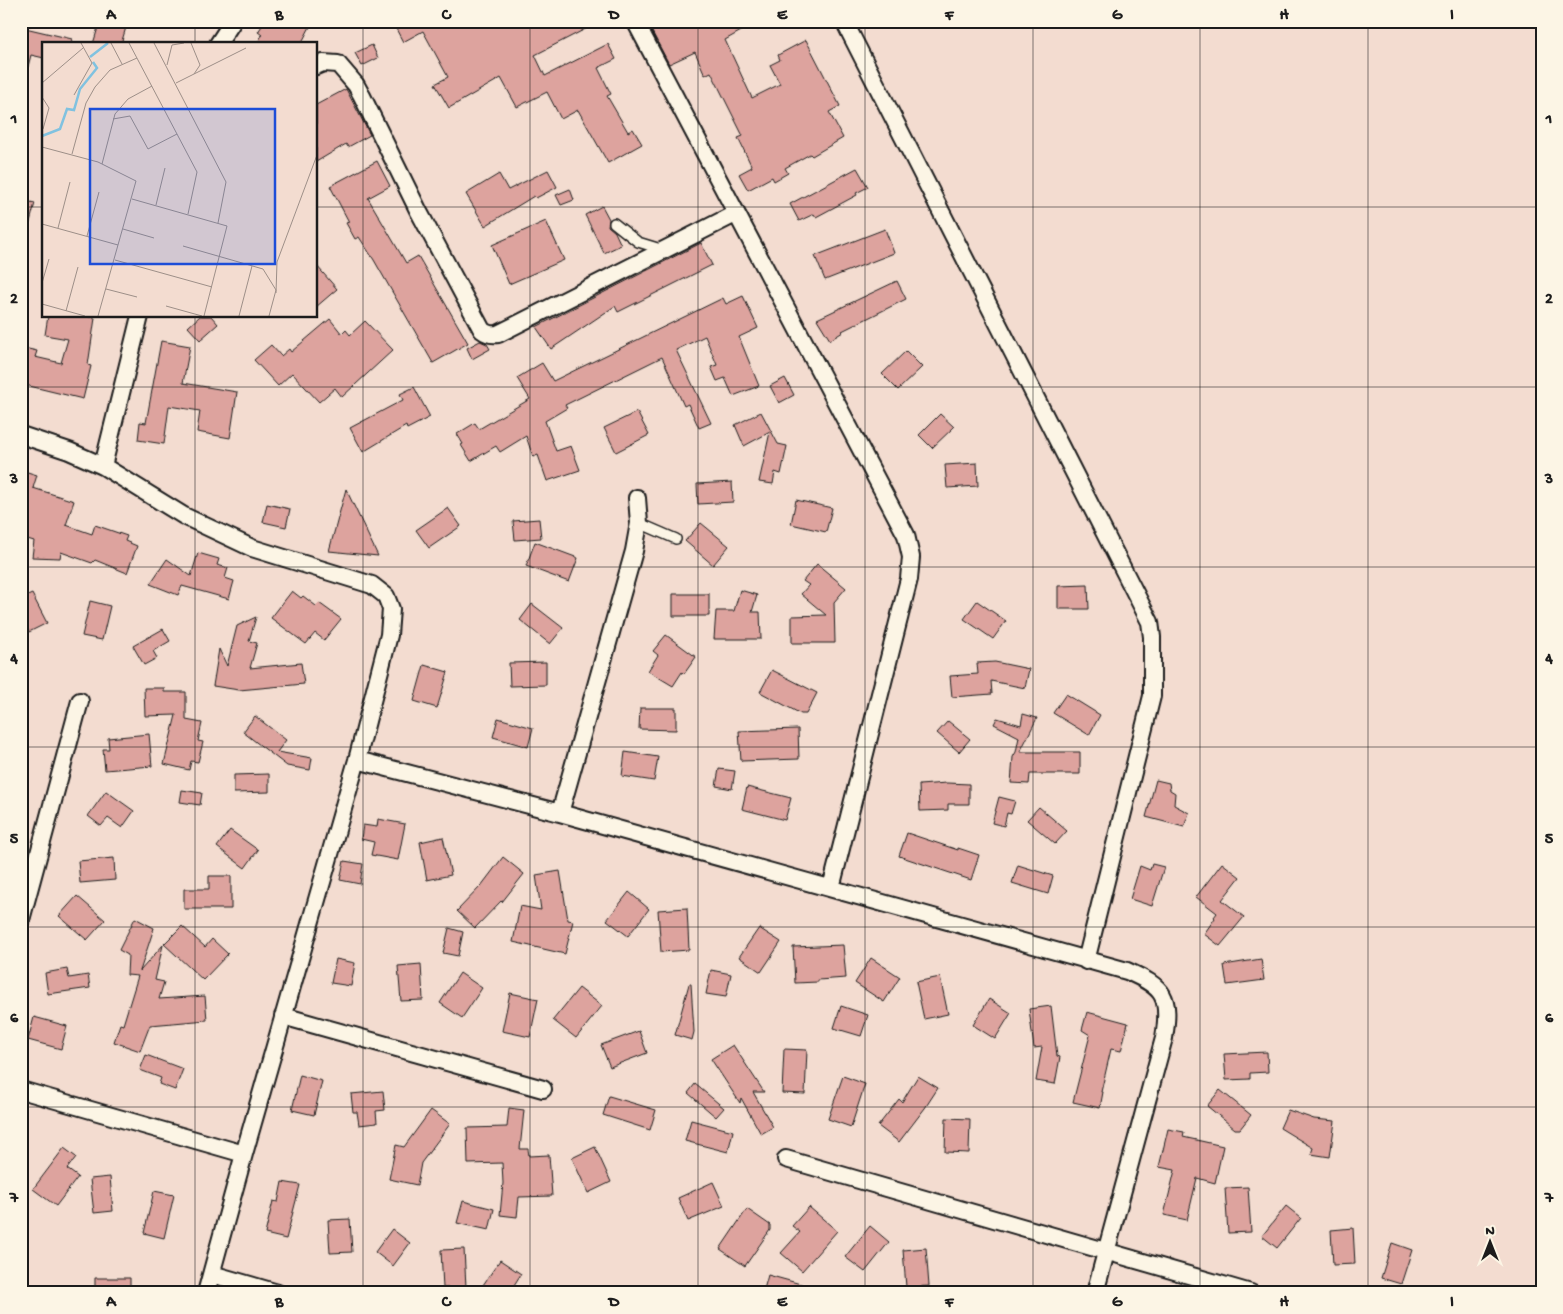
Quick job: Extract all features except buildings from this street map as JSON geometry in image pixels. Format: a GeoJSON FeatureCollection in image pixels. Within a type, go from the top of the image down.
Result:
{"type":"FeatureCollection","features":[{"type":"Feature","properties":{"kind":"street"},"geometry":{"type":"LineString","coordinates":[[219,42],[233,21]]}},
{"type":"Feature","properties":{"kind":"street"},"geometry":{"type":"LineString","coordinates":[[635,21],[735,214],[906,535],[910,557],[908,579],[831,888]]}},
{"type":"Feature","properties":{"kind":"street"},"geometry":{"type":"LineString","coordinates":[[844,21],[1150,622],[1152,637],[1152,696],[1086,961]]}},
{"type":"Feature","properties":{"kind":"street"},"geometry":{"type":"LineString","coordinates":[[318,65],[323,63],[338,64],[356,86],[418,210],[482,330],[486,333],[498,334],[735,214]]}},
{"type":"Feature","properties":{"kind":"street"},"geometry":{"type":"LineString","coordinates":[[103,466],[140,318]]}},
{"type":"Feature","properties":{"kind":"street"},"geometry":{"type":"LineString","coordinates":[[21,435],[69,451],[103,466],[184,516],[252,548],[372,585],[386,596],[391,609],[389,635],[357,760],[206,1293]]}},
{"type":"Feature","properties":{"kind":"street"},"geometry":{"type":"LineString","coordinates":[[560,813],[634,551],[639,523],[637,498]]}},
{"type":"Feature","properties":{"kind":"street"},"geometry":{"type":"LineString","coordinates":[[21,920],[80,701]]}},
{"type":"Feature","properties":{"kind":"street"},"geometry":{"type":"LineString","coordinates":[[357,760],[560,813],[831,888],[1127,971],[1147,980],[1158,988],[1165,1002],[1167,1019],[1164,1038],[1095,1293]]}},
{"type":"Feature","properties":{"kind":"street"},"geometry":{"type":"LineString","coordinates":[[283,1016],[542,1089]]}},
{"type":"Feature","properties":{"kind":"street"},"geometry":{"type":"LineString","coordinates":[[21,1090],[244,1154]]}},
{"type":"Feature","properties":{"kind":"street"},"geometry":{"type":"LineString","coordinates":[[786,1159],[1251,1293]]}},
{"type":"Feature","properties":{"kind":"street"},"geometry":{"type":"LineString","coordinates":[[212,1274],[278,1293]]}},
{"type":"Feature","properties":{"kind":"lane"},"geometry":{"type":"LineString","coordinates":[[614,223],[638,242],[664,250]]}},
{"type":"Feature","properties":{"kind":"lane"},"geometry":{"type":"LineString","coordinates":[[639,523],[676,539]]}}]}
